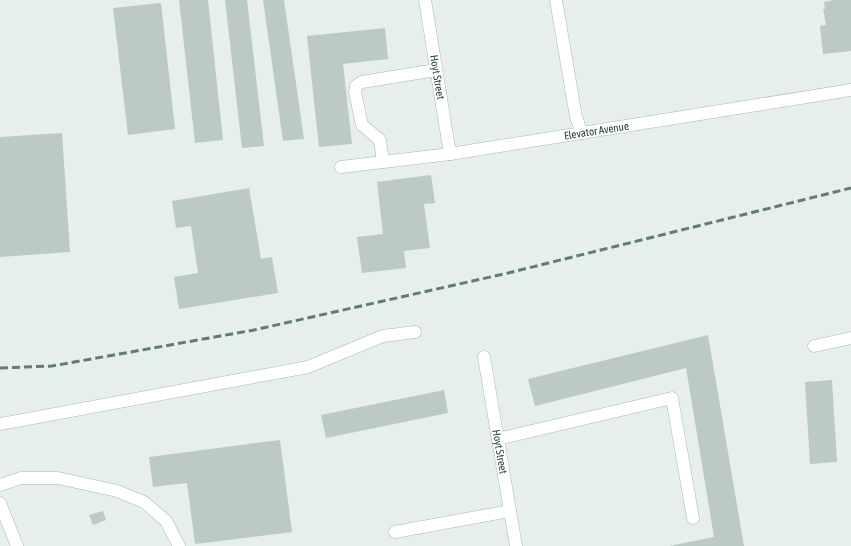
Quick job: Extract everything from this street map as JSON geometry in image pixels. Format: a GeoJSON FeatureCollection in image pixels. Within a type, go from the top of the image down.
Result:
{"type":"FeatureCollection","features":[{"type":"Feature","properties":{"kind":"street","name":"Hoyt Street"},"geometry":{"type":"LineString","coordinates":[[425,0],[450,154]]}},
{"type":"Feature","properties":{"kind":"street"},"geometry":{"type":"LineString","coordinates":[[556,0],[576,117],[582,133]]}},
{"type":"Feature","properties":{"kind":"street"},"geometry":{"type":"LineString","coordinates":[[383,162],[380,140],[362,125],[356,86],[362,82],[436,70]]}},
{"type":"Feature","properties":{"kind":"street","name":"Elevator Avenue"},"geometry":{"type":"LineString","coordinates":[[341,167],[450,154],[851,90]]}},
{"type":"Feature","properties":{"kind":"street"},"geometry":{"type":"LineString","coordinates":[[0,424],[308,367],[383,336],[415,332]]}},
{"type":"Feature","properties":{"kind":"street"},"geometry":{"type":"LineString","coordinates":[[814,346],[851,338]]}},
{"type":"Feature","properties":{"kind":"street","name":"Hoyt Street"},"geometry":{"type":"LineString","coordinates":[[484,357],[516,546]]}},
{"type":"Feature","properties":{"kind":"street"},"geometry":{"type":"LineString","coordinates":[[498,439],[672,398],[693,518]]}},
{"type":"Feature","properties":{"kind":"street"},"geometry":{"type":"LineString","coordinates":[[0,485],[21,478],[58,478],[118,491],[144,502],[166,521],[179,546]]}},
{"type":"Feature","properties":{"kind":"street"},"geometry":{"type":"LineString","coordinates":[[0,503],[17,546]]}},
{"type":"Feature","properties":{"kind":"street"},"geometry":{"type":"LineString","coordinates":[[395,532],[510,512]]}},
{"type":"Feature","properties":{"kind":"building"},"geometry":{"type":"Polygon","coordinates":[[[179,0],[208,0],[223,140],[195,143],[179,0]]]}},
{"type":"Feature","properties":{"kind":"building"},"geometry":{"type":"Polygon","coordinates":[[[225,0],[247,0],[264,146],[242,148],[225,0]]]}},
{"type":"Feature","properties":{"kind":"building"},"geometry":{"type":"Polygon","coordinates":[[[263,0],[284,0],[304,139],[283,141],[263,0]]]}},
{"type":"Feature","properties":{"kind":"building"},"geometry":{"type":"Polygon","coordinates":[[[834,0],[851,0],[851,51],[823,54],[820,26],[826,25],[823,9],[825,9],[824,2],[834,0]]]}},
{"type":"Feature","properties":{"kind":"building"},"geometry":{"type":"Polygon","coordinates":[[[161,3],[175,129],[128,135],[113,8],[161,3]]]}},
{"type":"Feature","properties":{"kind":"building"},"geometry":{"type":"Polygon","coordinates":[[[385,28],[388,59],[343,64],[352,144],[319,147],[307,36],[385,28]]]}},
{"type":"Feature","properties":{"kind":"building"},"geometry":{"type":"Polygon","coordinates":[[[62,133],[70,252],[0,257],[0,137],[62,133]]]}},
{"type":"Feature","properties":{"kind":"building"},"geometry":{"type":"Polygon","coordinates":[[[431,175],[435,203],[424,204],[430,248],[404,251],[406,268],[362,273],[357,237],[383,234],[377,182],[431,175]]]}},
{"type":"Feature","properties":{"kind":"building"},"geometry":{"type":"Polygon","coordinates":[[[249,188],[261,259],[272,257],[278,293],[179,309],[174,277],[198,273],[191,226],[176,228],[172,201],[249,188]]]}},
{"type":"Feature","properties":{"kind":"building"},"geometry":{"type":"Polygon","coordinates":[[[708,335],[744,546],[669,546],[714,537],[686,368],[535,406],[528,379],[708,335]]]}},
{"type":"Feature","properties":{"kind":"building"},"geometry":{"type":"Polygon","coordinates":[[[832,380],[837,462],[810,464],[805,382],[832,380]]]}},
{"type":"Feature","properties":{"kind":"building"},"geometry":{"type":"Polygon","coordinates":[[[444,390],[448,413],[326,438],[321,415],[444,390]]]}},
{"type":"Feature","properties":{"kind":"building"},"geometry":{"type":"Polygon","coordinates":[[[280,440],[292,532],[195,544],[187,483],[153,487],[149,457],[280,440]]]}},
{"type":"Feature","properties":{"kind":"building"},"geometry":{"type":"Polygon","coordinates":[[[103,511],[106,520],[93,525],[89,515],[103,511]]]}},
{"type":"Feature","properties":{"kind":"railway"},"geometry":{"type":"LineString","coordinates":[[0,368],[52,366],[254,330],[508,273],[851,188]]}}]}
